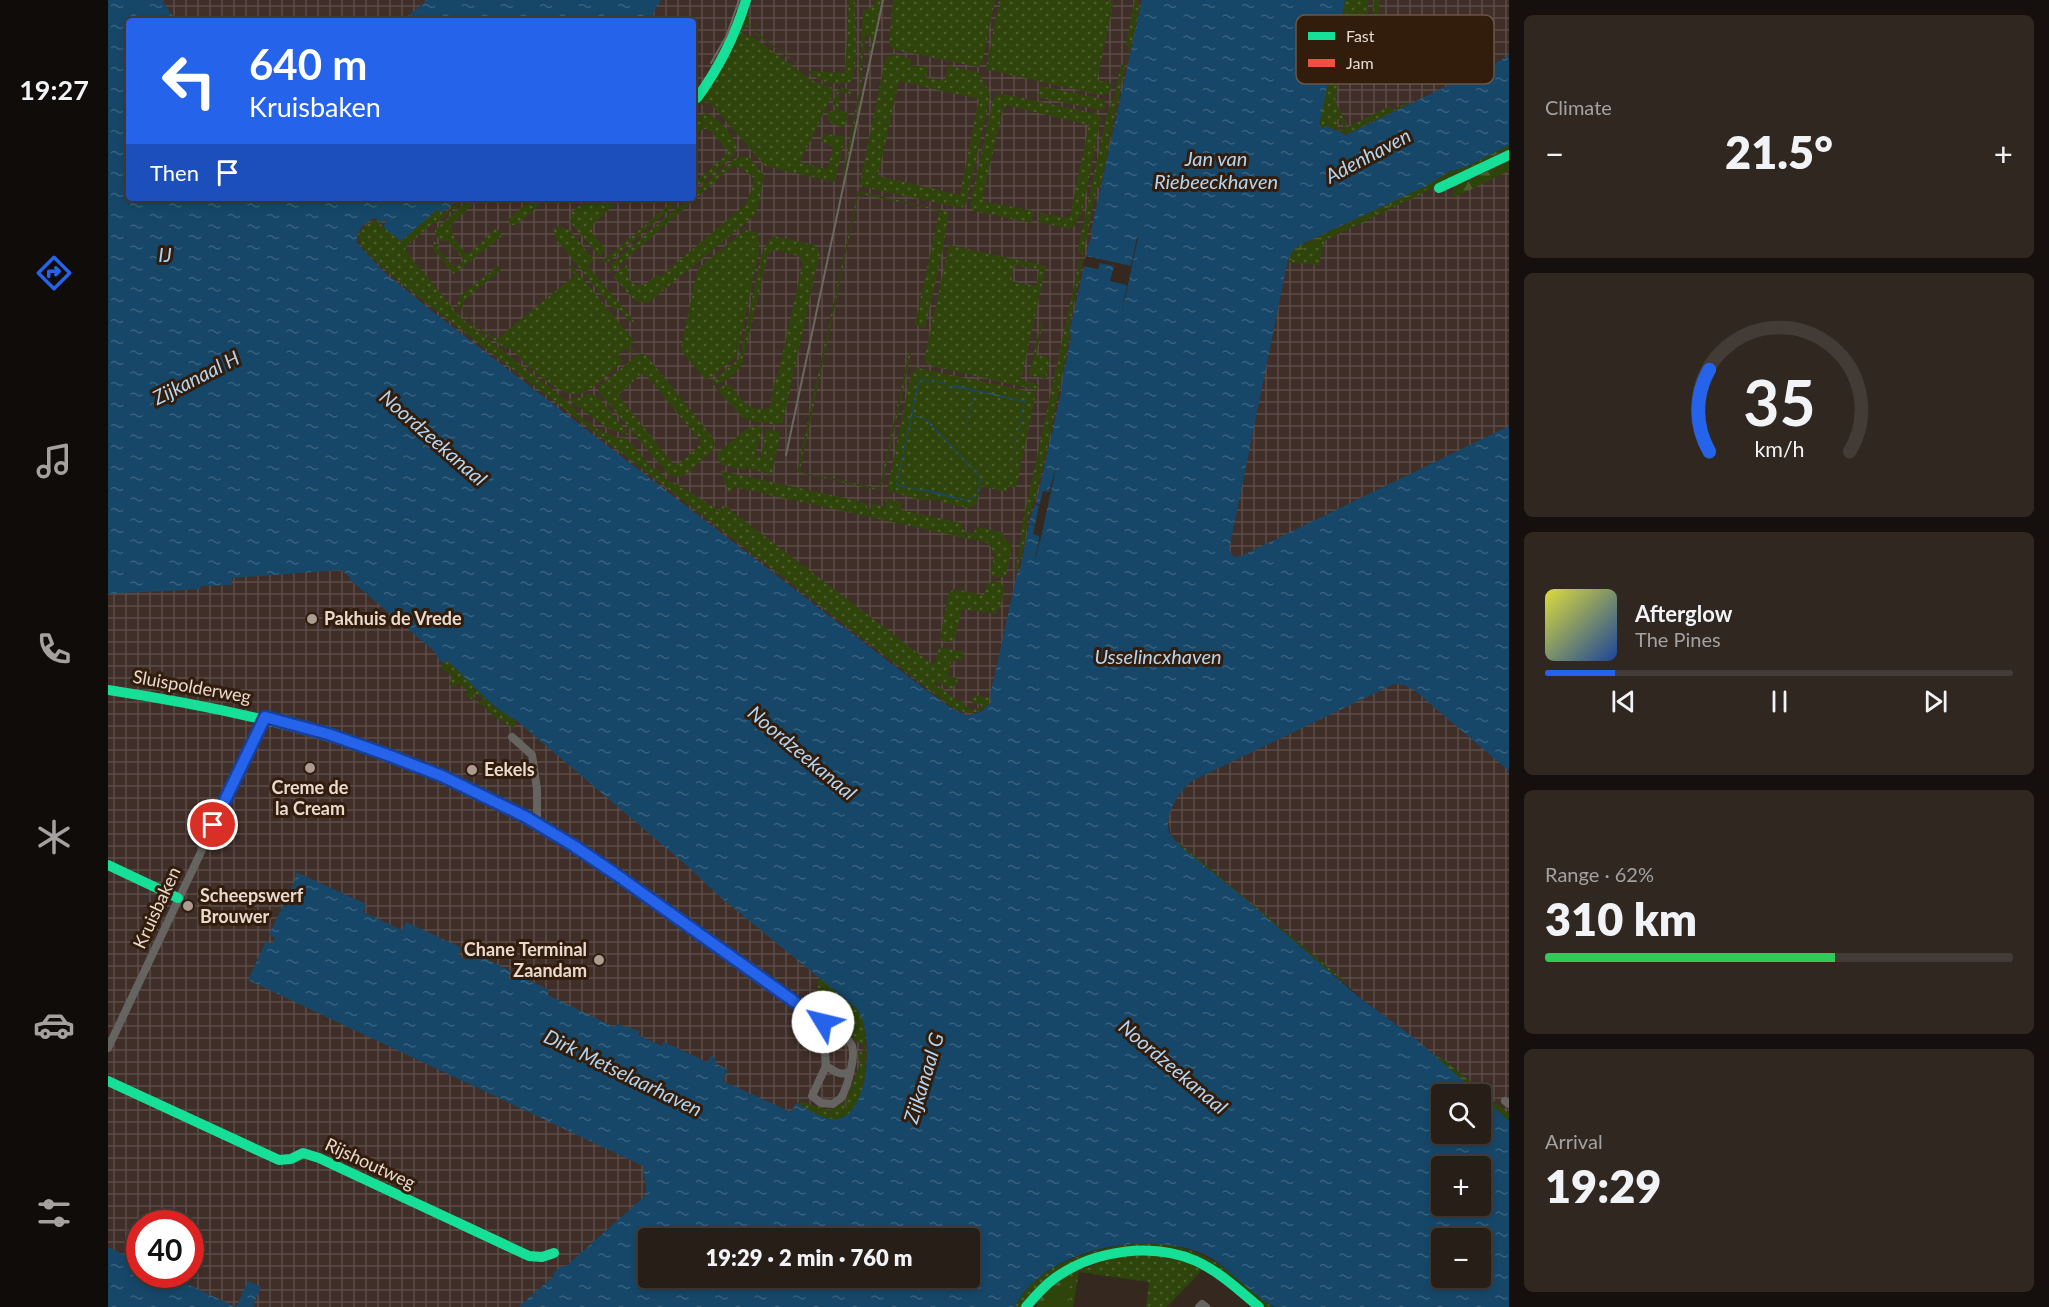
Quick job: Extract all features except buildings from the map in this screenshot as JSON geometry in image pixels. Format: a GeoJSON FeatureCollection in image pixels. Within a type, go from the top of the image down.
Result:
{"type":"FeatureCollection","features":[{"type":"Feature","properties":{"kind":"street"},"geometry":{"type":"LineString","coordinates":[[697,98],[720,63],[736,30],[746,0]]}},
{"type":"Feature","properties":{"kind":"street"},"geometry":{"type":"LineString","coordinates":[[1439,189],[1509,155]]}},
{"type":"Feature","properties":{"kind":"street","name":"Sluispolderweg"},"geometry":{"type":"LineString","coordinates":[[108,690],[265,717],[328,734],[442,776],[537,823],[614,873],[823,1022],[848,1041],[853,1047],[852,1064],[840,1098],[833,1104],[821,1103],[812,1096],[826,1066],[823,1022]]}},
{"type":"Feature","properties":{"kind":"street","name":"Kruisbaken"},"geometry":{"type":"LineString","coordinates":[[108,1048],[265,717]]}},
{"type":"Feature","properties":{"kind":"street"},"geometry":{"type":"LineString","coordinates":[[512,737],[532,755],[537,789],[537,823]]}},
{"type":"Feature","properties":{"kind":"street"},"geometry":{"type":"LineString","coordinates":[[108,865],[178,898]]}},
{"type":"Feature","properties":{"kind":"street"},"geometry":{"type":"LineString","coordinates":[[826,1066],[836,1072],[845,1074],[850,1072]]}},
{"type":"Feature","properties":{"kind":"street","name":"Rijshoutweg"},"geometry":{"type":"LineString","coordinates":[[108,1081],[279,1160],[291,1159],[303,1153],[319,1158],[529,1256],[542,1257],[554,1253]]}},
{"type":"Feature","properties":{"kind":"street"},"geometry":{"type":"LineString","coordinates":[[1026,1307],[1047,1283],[1071,1269],[1094,1259],[1148,1251],[1166,1252],[1187,1258],[1208,1268],[1259,1307]]}},
{"type":"Feature","properties":{"kind":"shaded area"},"geometry":{"type":"Polygon","coordinates":[[[115,0],[1509,0],[1509,1114],[1491,1099],[1491,1084],[1473,1084],[1360,998],[1179,846],[1171,836],[1169,824],[988,708],[968,716],[951,708],[354,256],[303,201],[696,201],[696,18],[131,18],[115,0]]]}},
{"type":"Feature","properties":{"kind":"shaded area"},"geometry":{"type":"Polygon","coordinates":[[[226,414],[983,1022],[970,1228],[638,1228],[638,1288],[758,1288],[967,1307],[108,1307],[108,466],[226,414]]]}},
{"type":"Feature","properties":{"kind":"green space"},"geometry":{"type":"Polygon","coordinates":[[[760,0],[756,32],[807,71],[845,73],[849,0],[855,0],[856,51],[852,81],[835,83],[818,79],[755,34],[760,0]]]}},
{"type":"Feature","properties":{"kind":"green space"},"geometry":{"type":"Polygon","coordinates":[[[876,0],[881,0],[872,51],[868,50],[871,47],[872,37],[865,36],[861,89],[844,183],[842,182],[859,91],[863,13],[873,7],[876,0]]]}},
{"type":"Feature","properties":{"kind":"green space"},"geometry":{"type":"Polygon","coordinates":[[[893,0],[995,0],[982,63],[979,67],[892,49],[889,44],[893,0]]]}},
{"type":"Feature","properties":{"kind":"green space"},"geometry":{"type":"Polygon","coordinates":[[[999,0],[1102,0],[1111,2],[1109,11],[1112,1],[1107,0],[1114,0],[1097,80],[1113,84],[1109,93],[1103,95],[1091,93],[986,68],[998,7],[1000,7],[999,0]]]}},
{"type":"Feature","properties":{"kind":"green space"},"geometry":{"type":"Polygon","coordinates":[[[1135,0],[1138,0],[1139,8],[1135,31],[1125,66],[1101,184],[1099,188],[1097,187],[1083,255],[1078,249],[1107,114],[1114,97],[1121,65],[1125,65],[1129,49],[1126,44],[1135,0]]]}},
{"type":"Feature","properties":{"kind":"green space"},"geometry":{"type":"Polygon","coordinates":[[[1345,0],[1368,0],[1368,15],[1342,15],[1345,0]]]}},
{"type":"Feature","properties":{"kind":"green space"},"geometry":{"type":"Polygon","coordinates":[[[1374,0],[1380,0],[1379,15],[1373,15],[1374,0]]]}},
{"type":"Feature","properties":{"kind":"green space"},"geometry":{"type":"Polygon","coordinates":[[[750,14],[748,21],[750,26],[743,28],[741,32],[749,37],[750,35],[811,80],[833,88],[831,98],[800,162],[828,168],[833,147],[821,141],[822,137],[826,134],[845,137],[834,182],[765,166],[710,103],[706,102],[702,105],[699,103],[745,16],[750,14]]]}},
{"type":"Feature","properties":{"kind":"green space"},"geometry":{"type":"Polygon","coordinates":[[[894,54],[911,59],[910,65],[928,67],[926,78],[945,81],[948,66],[931,62],[978,72],[989,91],[990,97],[966,204],[962,208],[863,187],[860,184],[887,57],[894,54]],[[899,81],[878,176],[960,195],[979,99],[899,81]]]}},
{"type":"Feature","properties":{"kind":"green space"},"geometry":{"type":"Polygon","coordinates":[[[1327,84],[1338,84],[1335,101],[1347,125],[1344,127],[1339,119],[1336,120],[1339,129],[1342,130],[1390,106],[1392,110],[1413,102],[1347,134],[1326,126],[1322,128],[1319,124],[1327,84]]]}},
{"type":"Feature","properties":{"kind":"green space"},"geometry":{"type":"Polygon","coordinates":[[[1040,86],[1102,99],[1106,103],[1104,108],[1099,110],[1038,97],[1040,86]]]}},
{"type":"Feature","properties":{"kind":"green space"},"geometry":{"type":"Polygon","coordinates":[[[841,88],[851,92],[851,97],[849,97],[849,93],[840,92],[839,111],[849,113],[844,128],[827,119],[828,112],[836,110],[836,106],[832,104],[841,88]]]}},
{"type":"Feature","properties":{"kind":"green space"},"geometry":{"type":"Polygon","coordinates":[[[1003,94],[1097,114],[1101,118],[1082,213],[1074,227],[1069,229],[1038,222],[1041,213],[1066,218],[1070,216],[1089,125],[1010,106],[1003,109],[982,199],[986,202],[1034,211],[1031,223],[974,211],[970,206],[993,99],[1003,94]]]}},
{"type":"Feature","properties":{"kind":"green space"},"geometry":{"type":"Polygon","coordinates":[[[707,113],[725,127],[737,147],[732,157],[696,187],[696,181],[724,157],[729,149],[726,149],[709,129],[703,129],[696,135],[696,119],[707,113]]]}},
{"type":"Feature","properties":{"kind":"green space"},"geometry":{"type":"Polygon","coordinates":[[[1509,145],[1509,151],[1493,156],[1494,159],[1326,240],[1319,265],[1288,262],[1292,251],[1509,145]]]}},
{"type":"Feature","properties":{"kind":"green space"},"geometry":{"type":"Polygon","coordinates":[[[1509,145],[1509,148],[1297,252],[1291,263],[1288,262],[1292,251],[1297,247],[1426,186],[1452,170],[1466,167],[1509,145]]]}},
{"type":"Feature","properties":{"kind":"green space"},"geometry":{"type":"Polygon","coordinates":[[[744,156],[750,158],[764,176],[757,210],[753,217],[648,303],[635,301],[613,276],[628,263],[629,280],[635,285],[645,284],[657,275],[660,277],[745,205],[754,184],[754,178],[742,169],[733,166],[696,198],[696,191],[734,159],[744,156]]]}},
{"type":"Feature","properties":{"kind":"green space"},"geometry":{"type":"Polygon","coordinates":[[[1509,161],[1509,171],[1453,198],[1453,188],[1509,161]]]}},
{"type":"Feature","properties":{"kind":"green space"},"geometry":{"type":"Polygon","coordinates":[[[858,191],[949,212],[925,328],[915,325],[939,213],[937,210],[861,194],[858,196],[800,470],[877,488],[880,486],[909,352],[911,353],[882,485],[877,490],[797,472],[858,191]]]}},
{"type":"Feature","properties":{"kind":"green space"},"geometry":{"type":"Polygon","coordinates":[[[463,201],[438,222],[432,224],[405,250],[461,318],[563,398],[577,411],[576,413],[597,429],[615,437],[627,439],[653,469],[656,468],[668,481],[720,511],[721,507],[725,506],[932,664],[936,662],[939,647],[964,652],[962,660],[951,661],[948,676],[958,678],[951,690],[936,681],[934,683],[957,700],[964,702],[965,706],[972,710],[981,707],[980,704],[971,702],[974,695],[989,698],[989,703],[970,713],[949,705],[411,291],[373,259],[359,240],[361,230],[376,220],[401,241],[438,209],[443,214],[463,201]]]}},
{"type":"Feature","properties":{"kind":"green space"},"geometry":{"type":"Polygon","coordinates":[[[468,201],[476,201],[450,226],[455,240],[466,254],[495,229],[500,231],[502,236],[454,274],[433,249],[433,241],[439,245],[437,248],[455,268],[464,260],[447,240],[442,242],[435,234],[435,230],[468,201]]]}},
{"type":"Feature","properties":{"kind":"green space"},"geometry":{"type":"Polygon","coordinates":[[[530,201],[544,201],[516,225],[510,225],[509,219],[530,201]]]}},
{"type":"Feature","properties":{"kind":"green space"},"geometry":{"type":"Polygon","coordinates":[[[585,201],[595,203],[619,201],[593,224],[592,233],[606,250],[598,258],[570,222],[572,212],[585,201]]]}},
{"type":"Feature","properties":{"kind":"green space"},"geometry":{"type":"Polygon","coordinates":[[[673,201],[679,201],[608,262],[600,261],[608,257],[673,201]]]}},
{"type":"Feature","properties":{"kind":"green space"},"geometry":{"type":"Polygon","coordinates":[[[685,201],[693,201],[610,273],[611,264],[685,201]]]}},
{"type":"Feature","properties":{"kind":"green space"},"geometry":{"type":"Polygon","coordinates":[[[558,226],[570,231],[594,260],[588,266],[634,321],[631,323],[617,307],[614,310],[556,239],[553,229],[558,226]]]}},
{"type":"Feature","properties":{"kind":"green space"},"geometry":{"type":"Polygon","coordinates":[[[745,230],[758,233],[759,250],[737,356],[710,378],[705,379],[681,348],[697,272],[745,230]]]}},
{"type":"Feature","properties":{"kind":"green space"},"geometry":{"type":"Polygon","coordinates":[[[774,236],[814,245],[820,251],[783,422],[776,425],[744,419],[716,389],[729,384],[750,407],[770,408],[803,262],[798,256],[774,250],[768,254],[742,365],[729,379],[712,386],[713,381],[740,358],[761,256],[767,243],[774,236]]]}},
{"type":"Feature","properties":{"kind":"green space"},"geometry":{"type":"Polygon","coordinates":[[[949,245],[1046,266],[1021,380],[1038,384],[1037,390],[932,366],[924,360],[949,245]],[[1014,265],[1011,281],[1034,286],[1037,284],[1039,269],[1014,265]]]}},
{"type":"Feature","properties":{"kind":"green space"},"geometry":{"type":"Polygon","coordinates":[[[1080,258],[1083,259],[1050,436],[1035,500],[1028,518],[1025,542],[1017,572],[1015,572],[1021,531],[1080,258]]]}},
{"type":"Feature","properties":{"kind":"green space"},"geometry":{"type":"Polygon","coordinates":[[[567,264],[574,268],[635,342],[631,342],[630,349],[635,349],[632,354],[626,348],[618,355],[623,362],[592,388],[579,394],[560,390],[542,378],[508,347],[506,349],[475,326],[457,305],[460,296],[498,266],[501,270],[464,300],[462,310],[478,327],[497,339],[575,275],[567,264]]]}},
{"type":"Feature","properties":{"kind":"green space"},"geometry":{"type":"Polygon","coordinates":[[[1041,322],[1043,322],[1036,355],[1050,358],[1046,379],[1029,375],[1041,322]]]}},
{"type":"Feature","properties":{"kind":"green space"},"geometry":{"type":"Polygon","coordinates":[[[639,354],[645,354],[713,438],[715,444],[713,450],[688,473],[679,477],[670,476],[598,391],[598,387],[639,354]],[[641,374],[618,395],[673,464],[678,465],[701,442],[647,376],[641,374]]]}},
{"type":"Feature","properties":{"kind":"green space"},"geometry":{"type":"Polygon","coordinates":[[[918,368],[1036,393],[1016,488],[1008,486],[1006,492],[981,486],[977,503],[970,508],[946,504],[940,500],[922,500],[887,491],[910,379],[912,373],[918,368]]]}},
{"type":"Feature","properties":{"kind":"green space"},"geometry":{"type":"Polygon","coordinates":[[[588,394],[597,396],[628,435],[607,428],[568,399],[588,394]]]}},
{"type":"Feature","properties":{"kind":"green space"},"geometry":{"type":"Polygon","coordinates":[[[756,426],[763,428],[755,456],[761,457],[766,429],[778,431],[780,434],[772,474],[723,465],[717,459],[718,453],[746,429],[756,426]]]}},
{"type":"Feature","properties":{"kind":"green space"},"geometry":{"type":"Polygon","coordinates":[[[721,471],[859,501],[868,504],[867,508],[871,509],[873,504],[885,507],[886,499],[902,503],[901,510],[961,523],[961,527],[967,533],[973,533],[978,527],[1004,533],[1002,535],[1012,546],[1006,576],[997,578],[990,574],[995,554],[988,543],[734,487],[729,494],[721,471]]]}},
{"type":"Feature","properties":{"kind":"green space"},"geometry":{"type":"Polygon","coordinates":[[[992,581],[1004,586],[1002,601],[996,614],[962,609],[954,640],[950,642],[940,640],[948,595],[953,589],[984,595],[987,585],[992,581]]]}},
{"type":"Feature","properties":{"kind":"green space"},"geometry":{"type":"Polygon","coordinates":[[[447,661],[494,703],[493,708],[497,706],[516,720],[514,728],[495,717],[478,702],[484,699],[475,693],[472,695],[476,701],[465,696],[468,691],[459,684],[456,687],[449,685],[452,677],[441,667],[447,661]]]}},
{"type":"Feature","properties":{"kind":"green space"},"geometry":{"type":"Polygon","coordinates":[[[1178,842],[1352,987],[1326,969],[1179,846],[1178,842]]]}},
{"type":"Feature","properties":{"kind":"green space"},"geometry":{"type":"Polygon","coordinates":[[[819,977],[853,1004],[864,1022],[866,1058],[864,1084],[856,1107],[849,1115],[839,1119],[822,1117],[796,1103],[801,1102],[829,1110],[843,1102],[847,1109],[846,1100],[861,1061],[858,1051],[863,1053],[863,1046],[813,1010],[819,977]]]}},
{"type":"Feature","properties":{"kind":"green space"},"geometry":{"type":"Polygon","coordinates":[[[1433,1055],[1443,1059],[1473,1084],[1466,1084],[1433,1055]]]}},
{"type":"Feature","properties":{"kind":"green space"},"geometry":{"type":"Polygon","coordinates":[[[1491,1099],[1509,1114],[1509,1121],[1491,1105],[1491,1099]]]}},
{"type":"Feature","properties":{"kind":"green space"},"geometry":{"type":"Polygon","coordinates":[[[1143,1242],[1184,1248],[1214,1261],[1272,1307],[1261,1307],[1242,1292],[1170,1251],[1080,1264],[1024,1307],[1015,1307],[1025,1291],[1053,1268],[1089,1253],[1143,1242]]]}},
{"type":"Feature","properties":{"kind":"green space"},"geometry":{"type":"Polygon","coordinates":[[[1141,1254],[1169,1256],[1203,1269],[1167,1307],[1146,1307],[1149,1282],[1079,1272],[1073,1307],[1069,1307],[1066,1276],[1104,1261],[1141,1254]]]}},
{"type":"Feature","properties":{"kind":"green space"},"geometry":{"type":"Polygon","coordinates":[[[1066,1276],[1069,1287],[1069,1307],[1037,1307],[1037,1299],[1066,1276]]]}},
{"type":"Feature","properties":{"kind":"water"},"geometry":{"type":"Polygon","coordinates":[[[108,0],[162,0],[174,18],[126,18],[126,201],[456,201],[442,213],[438,209],[401,241],[383,227],[386,222],[384,220],[380,223],[376,218],[362,228],[357,243],[385,273],[437,315],[909,677],[951,708],[968,716],[982,711],[991,702],[990,696],[1017,574],[1020,570],[1061,393],[1071,337],[1070,330],[1093,234],[1091,232],[1142,0],[1345,0],[1342,15],[1296,15],[1296,84],[1328,84],[1319,125],[1346,135],[1451,84],[1494,84],[1494,63],[1507,57],[1509,51],[1509,145],[1466,167],[1448,172],[1426,186],[1304,243],[1294,249],[1288,259],[1229,550],[1234,557],[1241,556],[1509,426],[1509,771],[1414,690],[1404,685],[1394,684],[1192,781],[1174,803],[1168,824],[1170,833],[1180,846],[1360,998],[1417,1040],[1467,1084],[1431,1084],[1431,1144],[1491,1144],[1491,1105],[1509,1121],[1509,1307],[1276,1307],[1263,1300],[1211,1258],[1188,1249],[1161,1244],[1132,1244],[1103,1248],[1075,1257],[1050,1270],[1029,1286],[1015,1307],[518,1307],[554,1276],[554,1272],[566,1266],[645,1196],[643,1166],[248,980],[266,941],[272,944],[275,938],[269,935],[295,880],[296,872],[366,904],[363,912],[402,930],[406,922],[462,948],[458,955],[467,960],[471,952],[511,971],[508,978],[513,980],[516,974],[549,990],[548,995],[614,1027],[617,1024],[640,1031],[638,1035],[662,1046],[664,1042],[707,1062],[711,1056],[716,1059],[715,1063],[728,1070],[723,1081],[791,1112],[796,1103],[828,1119],[839,1119],[850,1113],[858,1101],[866,1068],[867,1049],[862,1018],[856,1008],[719,896],[692,870],[516,720],[490,702],[450,663],[447,661],[443,663],[437,658],[435,652],[341,570],[232,578],[232,585],[201,586],[200,589],[108,594],[108,0]]]}},
{"type":"Feature","properties":{"kind":"water"},"geometry":{"type":"Polygon","coordinates":[[[427,0],[661,0],[651,18],[406,18],[427,0]]]}},
{"type":"Feature","properties":{"kind":"water"},"geometry":{"type":"Polygon","coordinates":[[[923,378],[945,383],[947,386],[924,379],[919,383],[912,415],[927,419],[978,474],[981,480],[978,495],[967,501],[896,485],[918,382],[923,378]],[[912,416],[897,484],[967,500],[977,495],[980,480],[977,474],[925,419],[912,416]]]}},
{"type":"Feature","properties":{"kind":"water"},"geometry":{"type":"Polygon","coordinates":[[[954,385],[1025,401],[1007,486],[1024,402],[975,391],[962,446],[974,391],[947,386],[954,385]]]}},
{"type":"Feature","properties":{"kind":"water"},"geometry":{"type":"Polygon","coordinates":[[[108,1247],[126,1256],[126,1288],[196,1288],[236,1307],[108,1307],[108,1247]]]}},
{"type":"Feature","properties":{"kind":"water"},"geometry":{"type":"Polygon","coordinates":[[[248,1281],[261,1287],[253,1305],[256,1307],[236,1307],[248,1281]]]}},
{"type":"Feature","properties":{"kind":"pier"},"geometry":{"type":"Polygon","coordinates":[[[1137,237],[1122,313],[1127,285],[1110,281],[1114,266],[1100,263],[1098,269],[1083,266],[1086,256],[1131,266],[1137,237]]]}},
{"type":"Feature","properties":{"kind":"pier"},"geometry":{"type":"Polygon","coordinates":[[[1057,463],[1034,564],[1039,536],[1033,534],[1035,526],[1026,523],[1035,525],[1039,506],[1033,503],[1040,504],[1043,491],[1049,492],[1057,463]]]}},
{"type":"Feature","properties":{"kind":"railway"},"geometry":{"type":"LineString","coordinates":[[711,63],[727,35],[739,0]]}},
{"type":"Feature","properties":{"kind":"railway"},"geometry":{"type":"LineString","coordinates":[[786,455],[883,0]]}},
{"type":"Feature","properties":{"kind":"traffic: fast"},"geometry":{"type":"LineString","coordinates":[[697,98],[726,51],[746,0]]}},
{"type":"Feature","properties":{"kind":"traffic: fast"},"geometry":{"type":"LineString","coordinates":[[1439,188],[1509,155]]}},
{"type":"Feature","properties":{"kind":"traffic: fast"},"geometry":{"type":"LineString","coordinates":[[108,690],[221,710],[331,737],[438,775],[541,826]]}},
{"type":"Feature","properties":{"kind":"traffic: fast"},"geometry":{"type":"LineString","coordinates":[[108,865],[178,898]]}},
{"type":"Feature","properties":{"kind":"traffic: fast"},"geometry":{"type":"LineString","coordinates":[[108,1081],[279,1160],[291,1159],[303,1153],[319,1158],[529,1256],[542,1257],[554,1253]]}},
{"type":"Feature","properties":{"kind":"traffic: fast"},"geometry":{"type":"LineString","coordinates":[[1026,1307],[1047,1284],[1070,1268],[1105,1255],[1142,1251],[1179,1255],[1205,1265],[1259,1307]]}},
{"type":"Feature","properties":{"kind":"traffic: jam"},"geometry":{"type":"LineString","coordinates":[[541,826],[609,870],[823,1022]]}},
{"type":"Feature","properties":{"kind":"place","name":"Pakhuis de Vrede"},"geometry":{"type":"Point","coordinates":[312,619]}},
{"type":"Feature","properties":{"kind":"place","name":"Creme de la Cream"},"geometry":{"type":"Point","coordinates":[310,768]}},
{"type":"Feature","properties":{"kind":"place","name":"Eekels"},"geometry":{"type":"Point","coordinates":[472,770]}},
{"type":"Feature","properties":{"kind":"place","name":"Scheepswerf Brouwer"},"geometry":{"type":"Point","coordinates":[188,906]}},
{"type":"Feature","properties":{"kind":"place","name":"Chane Terminal Zaandam"},"geometry":{"type":"Point","coordinates":[599,960]}},
{"type":"Feature","properties":{"kind":"route"},"geometry":{"type":"LineString","coordinates":[[213,825],[265,717],[328,734],[442,776],[537,823],[614,873],[823,1022]]}},
{"type":"Feature","properties":{"kind":"water label","name":"Adenhaven"},"geometry":{"type":"Point","coordinates":[1368,156]}},
{"type":"Feature","properties":{"kind":"water label","name":"Jan van Riebeeckhaven"},"geometry":{"type":"Point","coordinates":[1216,170]}},
{"type":"Feature","properties":{"kind":"water label","name":"IJ"},"geometry":{"type":"Point","coordinates":[165,255]}},
{"type":"Feature","properties":{"kind":"water label","name":"Zijkanaal H"},"geometry":{"type":"Point","coordinates":[196,378]}},
{"type":"Feature","properties":{"kind":"water label","name":"Noordzeekanaal"},"geometry":{"type":"Point","coordinates":[433,438]}},
{"type":"Feature","properties":{"kind":"water label","name":"Usselincxhaven"},"geometry":{"type":"Point","coordinates":[1158,657]}},
{"type":"Feature","properties":{"kind":"water label","name":"Noordzeekanaal"},"geometry":{"type":"Point","coordinates":[802,753]}},
{"type":"Feature","properties":{"kind":"water label","name":"Noordzeekanaal"},"geometry":{"type":"Point","coordinates":[1173,1067]}},
{"type":"Feature","properties":{"kind":"water label","name":"Dirk Metselaarhaven"},"geometry":{"type":"Point","coordinates":[623,1073]}},
{"type":"Feature","properties":{"kind":"water label","name":"Zijkanaal G"},"geometry":{"type":"Point","coordinates":[924,1078]}}]}
